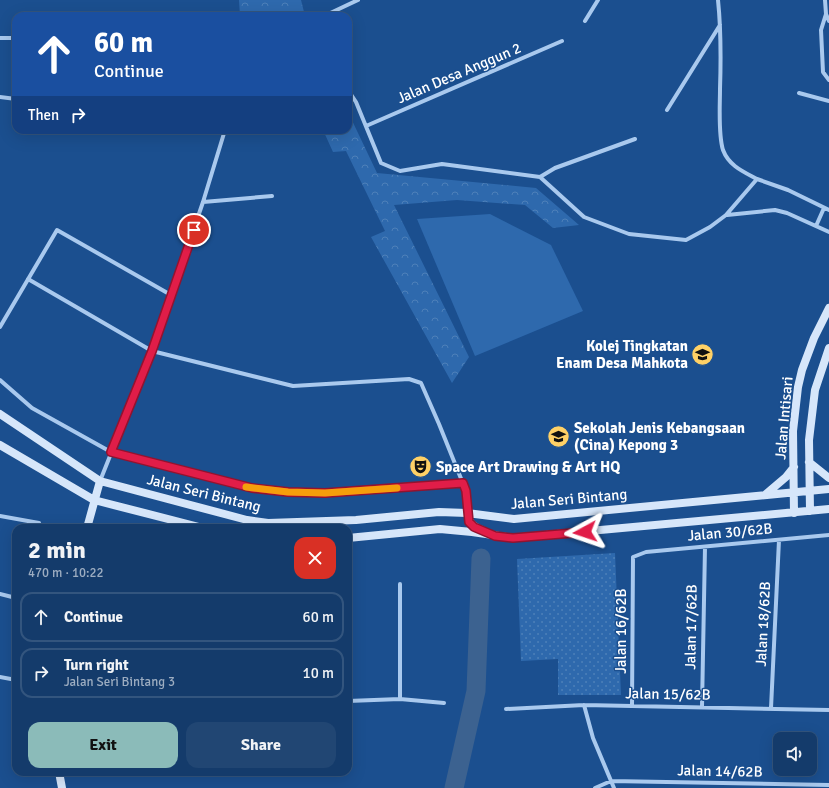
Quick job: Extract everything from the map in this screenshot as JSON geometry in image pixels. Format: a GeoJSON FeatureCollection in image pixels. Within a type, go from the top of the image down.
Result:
{"type":"FeatureCollection","features":[{"type":"Feature","properties":{"kind":"street"},"geometry":{"type":"LineString","coordinates":[[332,12],[358,0]]}},
{"type":"Feature","properties":{"kind":"street"},"geometry":{"type":"LineString","coordinates":[[585,21],[598,0]]}},
{"type":"Feature","properties":{"kind":"street"},"geometry":{"type":"LineString","coordinates":[[718,0],[720,25],[720,119],[723,150],[731,163],[739,170],[757,179],[788,190],[827,209],[816,226]]}},
{"type":"Feature","properties":{"kind":"street"},"geometry":{"type":"LineString","coordinates":[[825,0],[826,14],[829,21]]}},
{"type":"Feature","properties":{"kind":"street"},"geometry":{"type":"LineString","coordinates":[[826,14],[821,30],[823,72],[829,80]]}},
{"type":"Feature","properties":{"kind":"street"},"geometry":{"type":"LineString","coordinates":[[667,110],[720,25]]}},
{"type":"Feature","properties":{"kind":"street"},"geometry":{"type":"LineString","coordinates":[[0,38],[12,38]]}},
{"type":"Feature","properties":{"kind":"street","name":"Jalan Desa Anggun 2"},"geometry":{"type":"LineString","coordinates":[[366,126],[562,41]]}},
{"type":"Feature","properties":{"kind":"street"},"geometry":{"type":"LineString","coordinates":[[799,93],[829,101]]}},
{"type":"Feature","properties":{"kind":"street"},"geometry":{"type":"LineString","coordinates":[[352,96],[356,102],[381,163],[400,171],[442,164],[540,177],[584,217],[629,234],[686,240],[710,227],[726,215],[757,179]]}},
{"type":"Feature","properties":{"kind":"street"},"geometry":{"type":"LineString","coordinates":[[0,97],[12,98]]}},
{"type":"Feature","properties":{"kind":"street"},"geometry":{"type":"LineString","coordinates":[[88,524],[100,480],[152,351],[203,202],[224,134]]}},
{"type":"Feature","properties":{"kind":"street"},"geometry":{"type":"LineString","coordinates":[[540,177],[555,168],[636,139]]}},
{"type":"Feature","properties":{"kind":"street"},"geometry":{"type":"LineString","coordinates":[[203,202],[272,196]]}},
{"type":"Feature","properties":{"kind":"street"},"geometry":{"type":"LineString","coordinates":[[726,215],[775,210],[787,213],[829,232]]}},
{"type":"Feature","properties":{"kind":"street"},"geometry":{"type":"LineString","coordinates":[[0,327],[57,230],[171,295]]}},
{"type":"Feature","properties":{"kind":"street"},"geometry":{"type":"LineString","coordinates":[[28,279],[152,351],[294,386],[409,379],[421,384],[463,483],[467,499],[467,513],[469,522],[474,527],[495,536]]}},
{"type":"Feature","properties":{"kind":"street","name":"Jalan Intisari"},"geometry":{"type":"LineString","coordinates":[[794,513],[794,431],[798,387],[802,370],[814,338],[829,308]]}},
{"type":"Feature","properties":{"kind":"street","name":"Jalan Intisari"},"geometry":{"type":"LineString","coordinates":[[810,511],[809,440],[814,390],[829,348]]}},
{"type":"Feature","properties":{"kind":"street"},"geometry":{"type":"LineString","coordinates":[[0,380],[32,408],[111,452],[252,488],[288,492],[325,493],[463,483]]}},
{"type":"Feature","properties":{"kind":"street","name":"Jalan Seri Bintang"},"geometry":{"type":"LineString","coordinates":[[0,414],[100,480],[247,520],[268,523],[356,520],[439,512],[467,513],[514,519],[829,489]]}},
{"type":"Feature","properties":{"kind":"street"},"geometry":{"type":"LineString","coordinates":[[0,445],[94,500],[187,524]]}},
{"type":"Feature","properties":{"kind":"street"},"geometry":{"type":"LineString","coordinates":[[809,462],[829,478]]}},
{"type":"Feature","properties":{"kind":"street"},"geometry":{"type":"LineString","coordinates":[[766,495],[786,477],[794,467]]}},
{"type":"Feature","properties":{"kind":"street"},"geometry":{"type":"LineString","coordinates":[[352,538],[440,529],[513,538],[829,509]]}},
{"type":"Feature","properties":{"kind":"street"},"geometry":{"type":"LineString","coordinates":[[0,516],[39,523]]}},
{"type":"Feature","properties":{"kind":"street","name":"Jalan 30/62B"},"geometry":{"type":"LineString","coordinates":[[634,557],[646,552],[829,535]]}},
{"type":"Feature","properties":{"kind":"street","name":"Jalan 18/62B"},"geometry":{"type":"LineString","coordinates":[[771,708],[779,540]]}},
{"type":"Feature","properties":{"kind":"street","name":"Jalan 17/62B"},"geometry":{"type":"LineString","coordinates":[[702,707],[705,547]]}},
{"type":"Feature","properties":{"kind":"street","name":"Jalan 16/62B"},"geometry":{"type":"LineString","coordinates":[[632,706],[634,557]]}},
{"type":"Feature","properties":{"kind":"street"},"geometry":{"type":"LineString","coordinates":[[400,584],[400,699]]}},
{"type":"Feature","properties":{"kind":"street"},"geometry":{"type":"LineString","coordinates":[[0,594],[12,597]]}},
{"type":"Feature","properties":{"kind":"street"},"geometry":{"type":"LineString","coordinates":[[0,677],[12,679]]}},
{"type":"Feature","properties":{"kind":"street"},"geometry":{"type":"LineString","coordinates":[[352,701],[400,699],[444,703]]}},
{"type":"Feature","properties":{"kind":"street"},"geometry":{"type":"LineString","coordinates":[[584,705],[593,738],[614,788]]}},
{"type":"Feature","properties":{"kind":"street","name":"Jalan 15/62B"},"geometry":{"type":"LineString","coordinates":[[506,709],[584,705],[829,710]]}},
{"type":"Feature","properties":{"kind":"street"},"geometry":{"type":"LineString","coordinates":[[60,776],[62,788]]}},
{"type":"Feature","properties":{"kind":"street"},"geometry":{"type":"LineString","coordinates":[[595,788],[611,781]]}},
{"type":"Feature","properties":{"kind":"street","name":"Jalan 14/62B"},"geometry":{"type":"LineString","coordinates":[[611,781],[795,786],[829,785]]}},
{"type":"Feature","properties":{"kind":"green space"},"geometry":{"type":"Polygon","coordinates":[[[239,0],[301,0],[304,12],[240,12],[239,0]]]}},
{"type":"Feature","properties":{"kind":"green space"},"geometry":{"type":"Polygon","coordinates":[[[352,120],[377,173],[536,188],[579,225],[553,228],[525,205],[457,200],[394,205],[469,357],[452,383],[371,237],[385,231],[346,151],[333,152],[325,134],[352,134],[352,120]]]}},
{"type":"Feature","properties":{"kind":"green space"},"geometry":{"type":"Polygon","coordinates":[[[490,214],[551,245],[583,311],[475,356],[417,219],[490,214]]]}},
{"type":"Feature","properties":{"kind":"green space"},"geometry":{"type":"Polygon","coordinates":[[[615,553],[621,695],[558,695],[558,659],[521,661],[517,559],[615,553]]]}},
{"type":"Feature","properties":{"kind":"waterway"},"geometry":{"type":"LineString","coordinates":[[454,788],[476,691],[481,558]]}},
{"type":"Feature","properties":{"kind":"slow traffic"},"geometry":{"type":"LineString","coordinates":[[246,487],[288,492],[325,493],[397,488]]}},
{"type":"Feature","properties":{"kind":"place","name":"Kolej Tingkatan Enam Desa Mahkota"},"geometry":{"type":"Point","coordinates":[703,355]}},
{"type":"Feature","properties":{"kind":"place","name":"Sekolah Jenis Kebangsaan (Cina) Kepong 3"},"geometry":{"type":"Point","coordinates":[559,437]}},
{"type":"Feature","properties":{"kind":"place","name":"Space Art Drawing & Art HQ"},"geometry":{"type":"Point","coordinates":[420,467]}},
{"type":"Feature","properties":{"kind":"route"},"geometry":{"type":"LineString","coordinates":[[194,230],[152,351],[111,452],[252,488],[288,492],[325,493],[463,483],[466,491],[469,522],[474,527],[495,536],[513,538],[585,532]]}}]}
